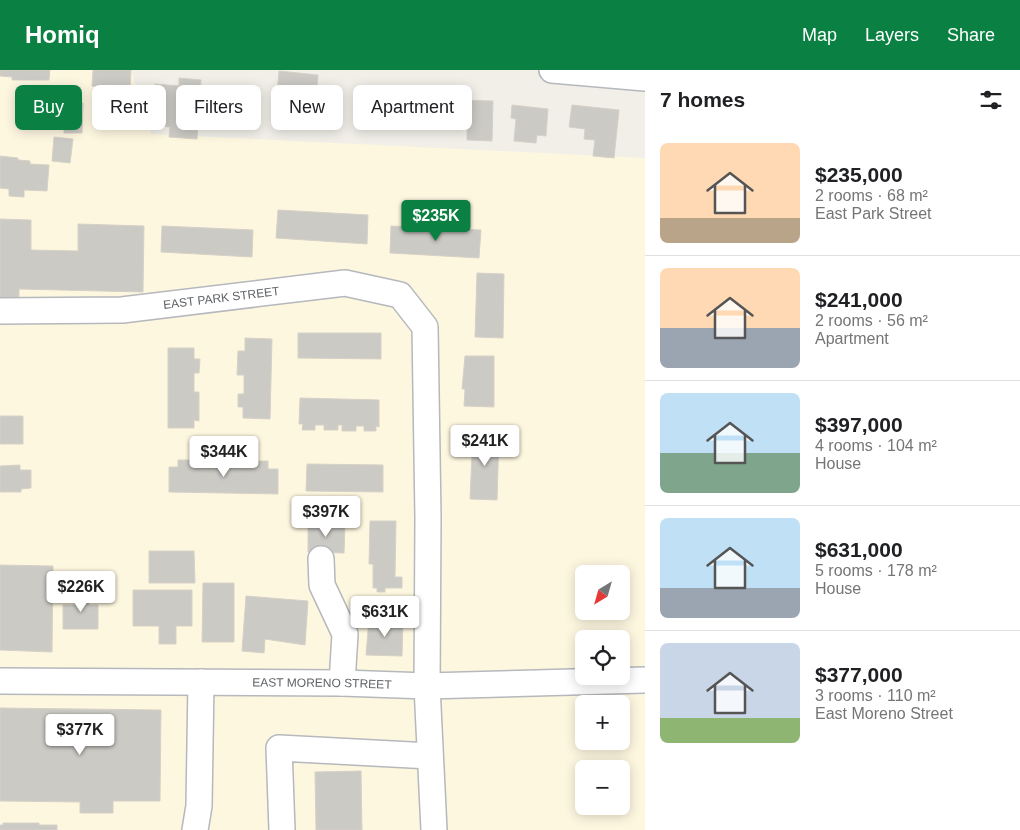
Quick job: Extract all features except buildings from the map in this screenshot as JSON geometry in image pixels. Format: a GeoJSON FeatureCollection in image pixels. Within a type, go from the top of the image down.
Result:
{"type":"FeatureCollection","features":[{"type":"Feature","properties":{"kind":"street"},"geometry":{"type":"LineString","coordinates":[[552,70],[645,78]]}},
{"type":"Feature","properties":{"kind":"street","name":"EAST PARK STREET"},"geometry":{"type":"LineString","coordinates":[[0,311],[122,310],[345,283],[400,295],[425,327],[428,518],[427,686]]}},
{"type":"Feature","properties":{"kind":"street"},"geometry":{"type":"LineString","coordinates":[[321,559],[322,585],[345,634],[342,684]]}},
{"type":"Feature","properties":{"kind":"street","name":"EAST MORENO STREET"},"geometry":{"type":"LineString","coordinates":[[0,681],[427,686],[645,680]]}},
{"type":"Feature","properties":{"kind":"street"},"geometry":{"type":"LineString","coordinates":[[195,830],[199,806],[201,682]]}},
{"type":"Feature","properties":{"kind":"street"},"geometry":{"type":"LineString","coordinates":[[427,686],[434,830]]}},
{"type":"Feature","properties":{"kind":"street"},"geometry":{"type":"LineString","coordinates":[[282,830],[279,748],[430,756]]}},
{"type":"Feature","properties":{"kind":"shaded area"},"geometry":{"type":"Polygon","coordinates":[[[0,70],[131,70],[136,85],[92,85],[92,130],[150,130],[151,134],[645,158],[645,830],[0,830],[0,70]]]}}]}
